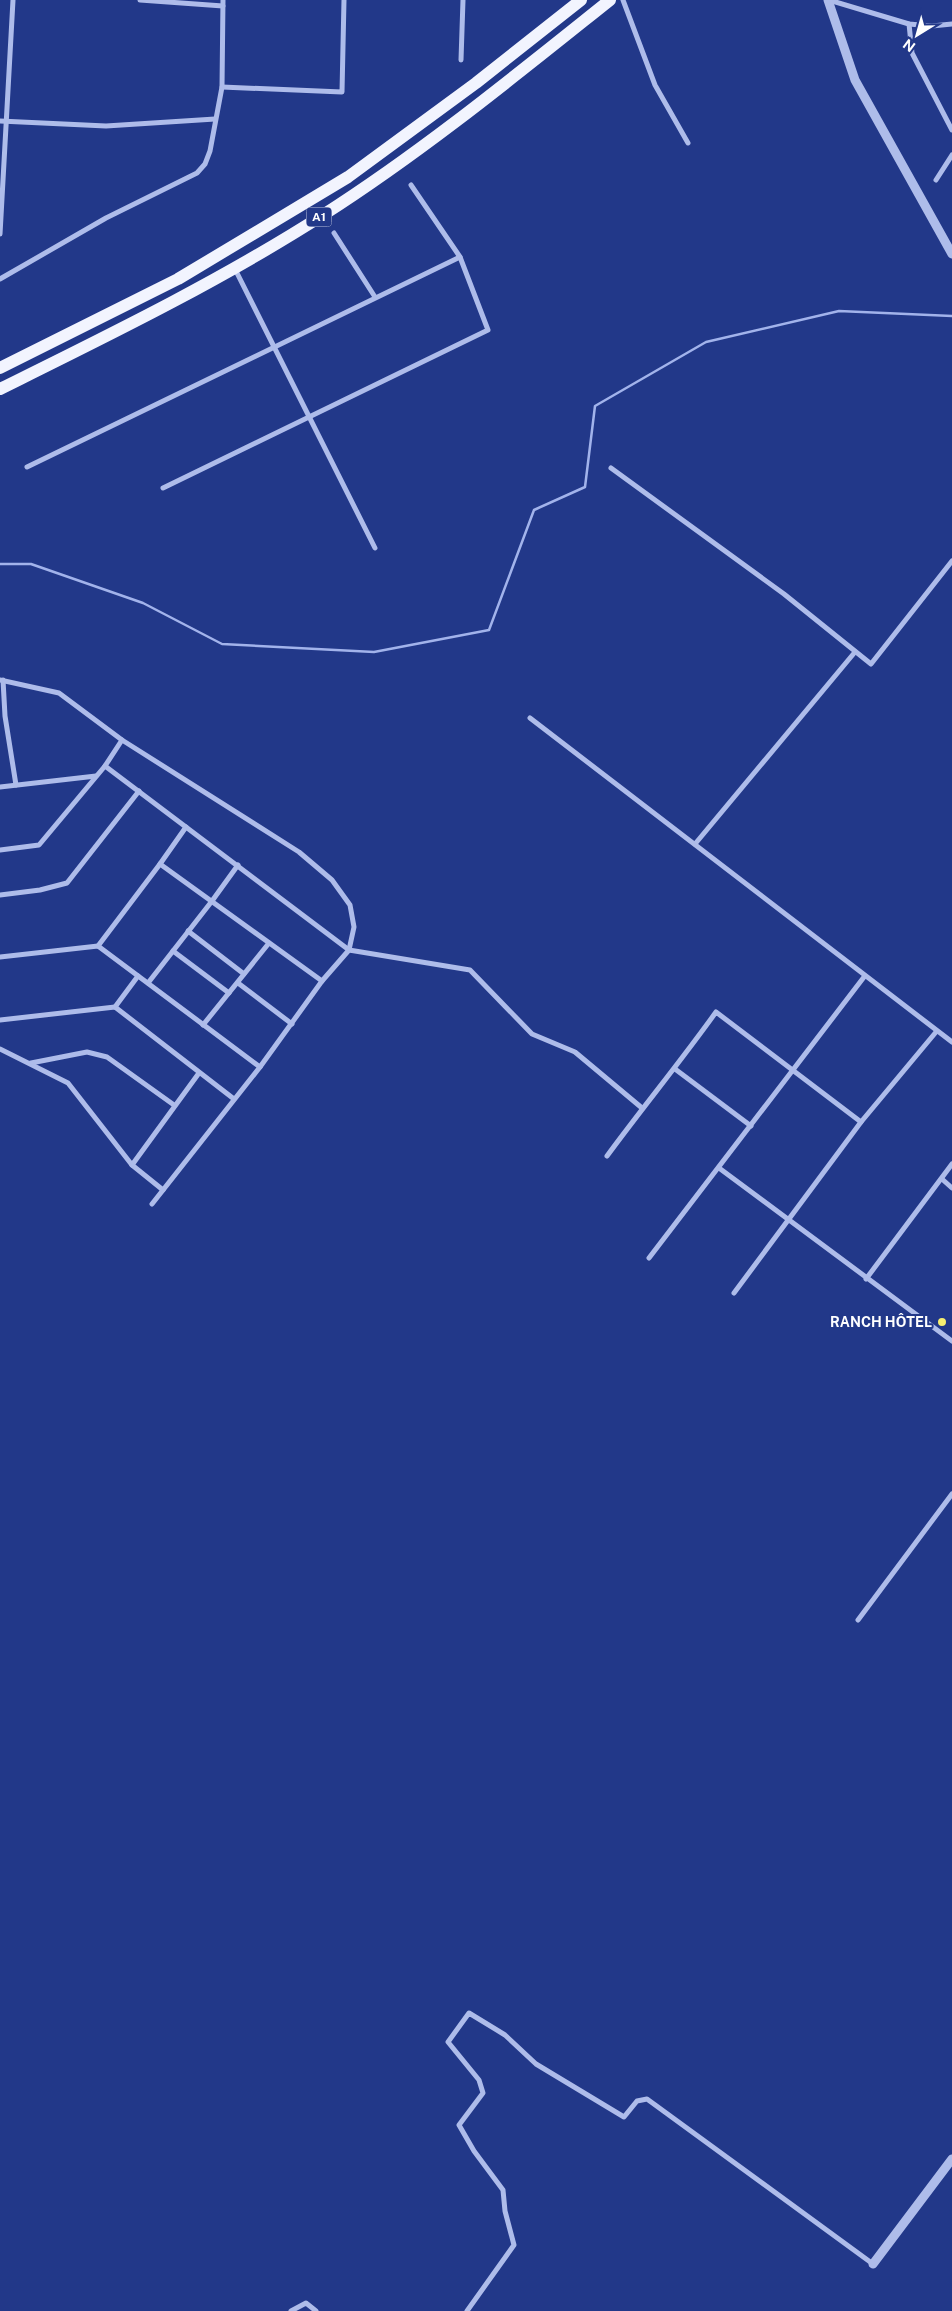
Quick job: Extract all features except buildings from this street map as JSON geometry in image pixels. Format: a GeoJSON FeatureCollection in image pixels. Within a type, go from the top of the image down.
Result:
{"type":"FeatureCollection","features":[{"type":"Feature","properties":{"kind":"main road","name":"A1"},"geometry":{"type":"LineString","coordinates":[[0,368],[178,279],[348,177],[476,83],[581,0]]}},
{"type":"Feature","properties":{"kind":"main road","name":"A1"},"geometry":{"type":"LineString","coordinates":[[0,389],[138,321],[235,268],[322,216],[397,166],[497,90],[610,0]]}},
{"type":"Feature","properties":{"kind":"street"},"geometry":{"type":"LineString","coordinates":[[0,234],[12,0]]}},
{"type":"Feature","properties":{"kind":"street"},"geometry":{"type":"LineString","coordinates":[[0,279],[106,218],[197,173],[205,164],[210,151],[222,87],[223,3],[140,0]]}},
{"type":"Feature","properties":{"kind":"street"},"geometry":{"type":"LineString","coordinates":[[222,87],[342,92],[344,0]]}},
{"type":"Feature","properties":{"kind":"street"},"geometry":{"type":"LineString","coordinates":[[461,60],[463,0]]}},
{"type":"Feature","properties":{"kind":"street"},"geometry":{"type":"LineString","coordinates":[[624,0],[655,84],[688,143]]}},
{"type":"Feature","properties":{"kind":"street"},"geometry":{"type":"LineString","coordinates":[[829,0],[909,24],[932,26],[952,24]]}},
{"type":"Feature","properties":{"kind":"street"},"geometry":{"type":"LineString","coordinates":[[829,0],[855,80],[952,254]]}},
{"type":"Feature","properties":{"kind":"street"},"geometry":{"type":"LineString","coordinates":[[909,24],[912,53],[952,130]]}},
{"type":"Feature","properties":{"kind":"street"},"geometry":{"type":"LineString","coordinates":[[0,121],[106,126],[215,119]]}},
{"type":"Feature","properties":{"kind":"street"},"geometry":{"type":"LineString","coordinates":[[936,180],[952,155]]}},
{"type":"Feature","properties":{"kind":"street"},"geometry":{"type":"LineString","coordinates":[[163,488],[488,330],[460,257],[412,185]]}},
{"type":"Feature","properties":{"kind":"street"},"geometry":{"type":"LineString","coordinates":[[334,233],[374,297]]}},
{"type":"Feature","properties":{"kind":"street"},"geometry":{"type":"LineString","coordinates":[[26,467],[460,257]]}},
{"type":"Feature","properties":{"kind":"street"},"geometry":{"type":"LineString","coordinates":[[235,268],[375,548]]}},
{"type":"Feature","properties":{"kind":"street"},"geometry":{"type":"LineString","coordinates":[[612,468],[784,594],[871,664],[952,561]]}},
{"type":"Feature","properties":{"kind":"street"},"geometry":{"type":"LineString","coordinates":[[695,844],[855,652]]}},
{"type":"Feature","properties":{"kind":"street"},"geometry":{"type":"LineString","coordinates":[[16,785],[2,716],[1,680],[58,693],[122,740],[299,852],[332,880],[350,905],[354,927],[350,950],[322,981],[260,1067],[152,1204]]}},
{"type":"Feature","properties":{"kind":"street"},"geometry":{"type":"LineString","coordinates":[[530,718],[695,844],[864,977],[952,1042]]}},
{"type":"Feature","properties":{"kind":"street"},"geometry":{"type":"LineString","coordinates":[[0,850],[39,845],[105,766],[122,740]]}},
{"type":"Feature","properties":{"kind":"street"},"geometry":{"type":"LineString","coordinates":[[105,766],[350,950],[470,970],[532,1034],[575,1052],[642,1108]]}},
{"type":"Feature","properties":{"kind":"street"},"geometry":{"type":"LineString","coordinates":[[0,787],[96,776]]}},
{"type":"Feature","properties":{"kind":"street"},"geometry":{"type":"LineString","coordinates":[[0,894],[40,890],[67,883],[139,791]]}},
{"type":"Feature","properties":{"kind":"street"},"geometry":{"type":"LineString","coordinates":[[98,946],[186,827]]}},
{"type":"Feature","properties":{"kind":"street"},"geometry":{"type":"LineString","coordinates":[[160,864],[322,981]]}},
{"type":"Feature","properties":{"kind":"street"},"geometry":{"type":"LineString","coordinates":[[148,983],[238,865]]}},
{"type":"Feature","properties":{"kind":"street"},"geometry":{"type":"LineString","coordinates":[[188,931],[244,974]]}},
{"type":"Feature","properties":{"kind":"street"},"geometry":{"type":"LineString","coordinates":[[203,1025],[269,942]]}},
{"type":"Feature","properties":{"kind":"street"},"geometry":{"type":"LineString","coordinates":[[0,957],[98,946],[260,1067]]}},
{"type":"Feature","properties":{"kind":"street"},"geometry":{"type":"LineString","coordinates":[[173,951],[228,993]]}},
{"type":"Feature","properties":{"kind":"street"},"geometry":{"type":"LineString","coordinates":[[115,1007],[138,976]]}},
{"type":"Feature","properties":{"kind":"street"},"geometry":{"type":"LineString","coordinates":[[648,1258],[864,977]]}},
{"type":"Feature","properties":{"kind":"street"},"geometry":{"type":"LineString","coordinates":[[238,983],[292,1024]]}},
{"type":"Feature","properties":{"kind":"street"},"geometry":{"type":"LineString","coordinates":[[0,1020],[115,1007],[234,1099]]}},
{"type":"Feature","properties":{"kind":"street"},"geometry":{"type":"LineString","coordinates":[[607,1156],[642,1108],[674,1070],[716,1012],[861,1122]]}},
{"type":"Feature","properties":{"kind":"street"},"geometry":{"type":"LineString","coordinates":[[734,1293],[861,1122],[936,1032]]}},
{"type":"Feature","properties":{"kind":"street"},"geometry":{"type":"LineString","coordinates":[[0,1049],[68,1082],[132,1164],[163,1190]]}},
{"type":"Feature","properties":{"kind":"street"},"geometry":{"type":"LineString","coordinates":[[31,1063],[87,1052],[107,1057],[174,1105]]}},
{"type":"Feature","properties":{"kind":"street"},"geometry":{"type":"LineString","coordinates":[[674,1070],[751,1126]]}},
{"type":"Feature","properties":{"kind":"street"},"geometry":{"type":"LineString","coordinates":[[132,1164],[199,1073]]}},
{"type":"Feature","properties":{"kind":"street"},"geometry":{"type":"LineString","coordinates":[[866,1279],[942,1180],[952,1164]]}},
{"type":"Feature","properties":{"kind":"street"},"geometry":{"type":"LineString","coordinates":[[719,1168],[952,1341]]}},
{"type":"Feature","properties":{"kind":"street"},"geometry":{"type":"LineString","coordinates":[[942,1180],[952,1188]]}},
{"type":"Feature","properties":{"kind":"street"},"geometry":{"type":"LineString","coordinates":[[858,1620],[952,1494]]}},
{"type":"Feature","properties":{"kind":"street"},"geometry":{"type":"LineString","coordinates":[[467,2311],[514,2245],[505,2211],[504,2190],[474,2151],[459,2125],[482,2093],[479,2080],[448,2042],[469,2013],[505,2035],[536,2064],[624,2117],[637,2101],[647,2099],[873,2264],[952,2159]]}},
{"type":"Feature","properties":{"kind":"street"},"geometry":{"type":"LineString","coordinates":[[291,2311],[306,2303],[316,2311]]}},
{"type":"Feature","properties":{"kind":"waterway"},"geometry":{"type":"LineString","coordinates":[[0,564],[31,564],[143,603],[222,644],[374,652],[489,630],[534,510],[585,487],[595,406],[706,342],[839,311],[952,316]]}},
{"type":"Feature","properties":{"kind":"place","name":"RANCH HÔTEL"},"geometry":{"type":"Point","coordinates":[942,1322]}}]}
